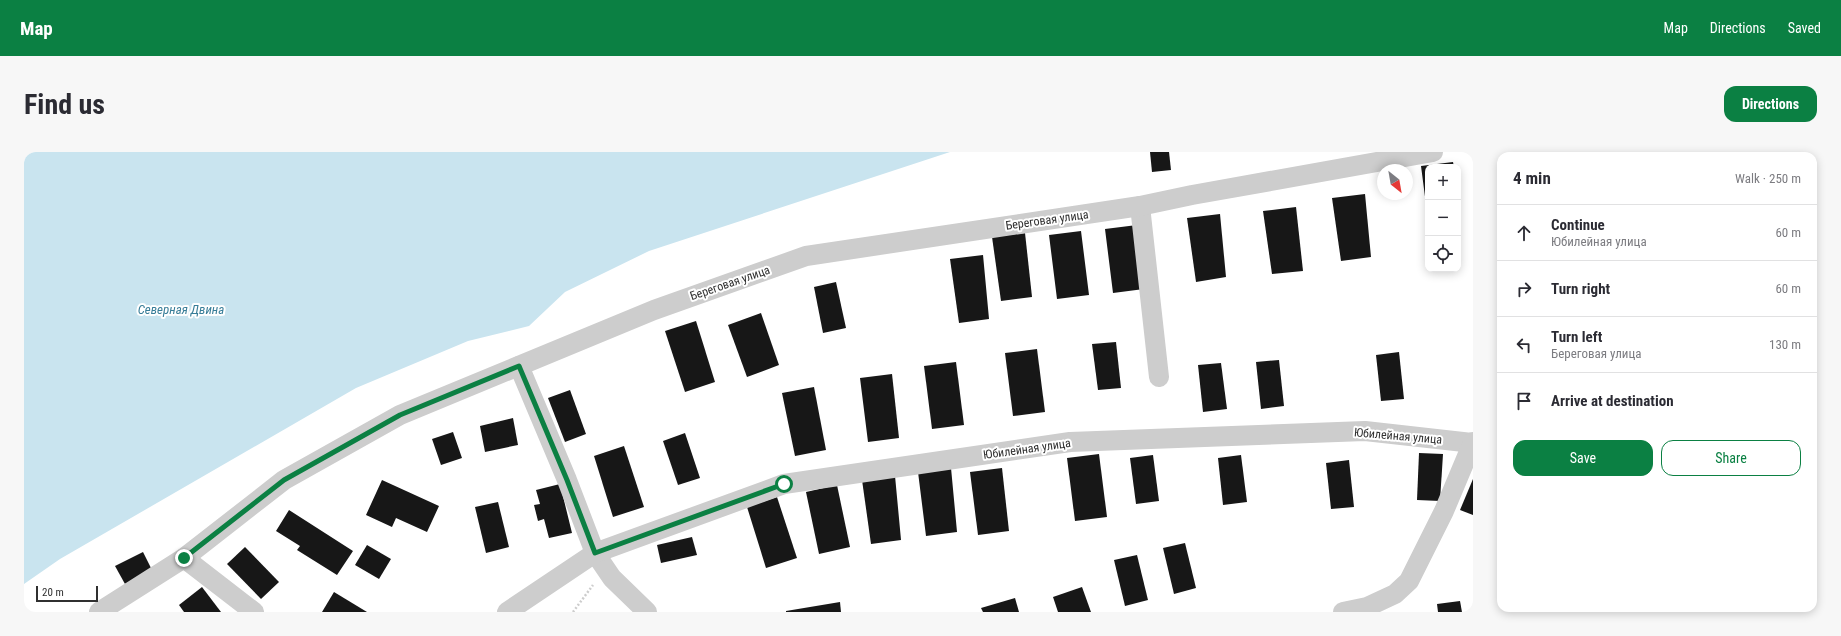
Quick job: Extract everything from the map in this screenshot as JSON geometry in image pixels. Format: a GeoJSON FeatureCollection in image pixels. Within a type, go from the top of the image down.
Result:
{"type":"FeatureCollection","features":[{"type":"Feature","properties":{"kind":"street","name":"Береговая улица"},"geometry":{"type":"LineString","coordinates":[[99,612],[184,558],[284,480],[400,415],[654,310],[806,256],[1140,206],[1192,194],[1433,152]]}},
{"type":"Feature","properties":{"kind":"street"},"geometry":{"type":"LineString","coordinates":[[1140,206],[1159,377]]}},
{"type":"Feature","properties":{"kind":"street"},"geometry":{"type":"LineString","coordinates":[[519,366],[600,561],[612,578],[647,612]]}},
{"type":"Feature","properties":{"kind":"street","name":"Юбилейная улица"},"geometry":{"type":"LineString","coordinates":[[507,612],[600,561],[784,484],[1070,442],[1365,431],[1473,443]]}},
{"type":"Feature","properties":{"kind":"street"},"geometry":{"type":"LineString","coordinates":[[1343,612],[1367,607],[1395,594],[1409,581],[1444,511],[1473,443]]}},
{"type":"Feature","properties":{"kind":"street"},"geometry":{"type":"LineString","coordinates":[[184,558],[254,612]]}},
{"type":"Feature","properties":{"kind":"path"},"geometry":{"type":"LineString","coordinates":[[573,612],[600,561]]}},
{"type":"Feature","properties":{"kind":"water","name":"Северная Двина"},"geometry":{"type":"Polygon","coordinates":[[[24,152],[950,152],[649,251],[565,292],[529,326],[468,341],[356,388],[60,559],[24,584],[24,152]]]}},
{"type":"Feature","properties":{"kind":"building"},"geometry":{"type":"Polygon","coordinates":[[[1150,152],[1169,152],[1171,170],[1152,172],[1150,152]]]}},
{"type":"Feature","properties":{"kind":"building"},"geometry":{"type":"Polygon","coordinates":[[[1453,162],[1453,164],[1437,164],[1453,162]]]}},
{"type":"Feature","properties":{"kind":"building"},"geometry":{"type":"Polygon","coordinates":[[[1421,166],[1425,166],[1425,197],[1421,166]]]}},
{"type":"Feature","properties":{"kind":"building"},"geometry":{"type":"Polygon","coordinates":[[[1365,194],[1371,257],[1341,261],[1332,198],[1365,194]]]}},
{"type":"Feature","properties":{"kind":"building"},"geometry":{"type":"Polygon","coordinates":[[[1296,207],[1303,271],[1272,274],[1263,211],[1296,207]]]}},
{"type":"Feature","properties":{"kind":"building"},"geometry":{"type":"Polygon","coordinates":[[[1220,214],[1226,277],[1196,282],[1187,218],[1220,214]]]}},
{"type":"Feature","properties":{"kind":"building"},"geometry":{"type":"Polygon","coordinates":[[[1137,225],[1144,289],[1113,293],[1105,229],[1137,225]]]}},
{"type":"Feature","properties":{"kind":"building"},"geometry":{"type":"Polygon","coordinates":[[[1081,231],[1089,295],[1057,299],[1049,235],[1081,231]]]}},
{"type":"Feature","properties":{"kind":"building"},"geometry":{"type":"Polygon","coordinates":[[[1025,233],[1032,297],[1001,301],[992,237],[1025,233]]]}},
{"type":"Feature","properties":{"kind":"building"},"geometry":{"type":"Polygon","coordinates":[[[983,255],[989,319],[959,323],[950,259],[983,255]]]}},
{"type":"Feature","properties":{"kind":"building"},"geometry":{"type":"Polygon","coordinates":[[[836,282],[846,328],[823,333],[814,287],[836,282]]]}},
{"type":"Feature","properties":{"kind":"building"},"geometry":{"type":"Polygon","coordinates":[[[761,313],[779,365],[747,377],[728,325],[761,313]]]}},
{"type":"Feature","properties":{"kind":"building"},"geometry":{"type":"Polygon","coordinates":[[[696,321],[715,382],[685,392],[665,331],[696,321]]]}},
{"type":"Feature","properties":{"kind":"building"},"geometry":{"type":"Polygon","coordinates":[[[1116,342],[1121,388],[1098,390],[1092,344],[1116,342]]]}},
{"type":"Feature","properties":{"kind":"building"},"geometry":{"type":"Polygon","coordinates":[[[1037,349],[1045,412],[1013,416],[1005,353],[1037,349]]]}},
{"type":"Feature","properties":{"kind":"building"},"geometry":{"type":"Polygon","coordinates":[[[1399,352],[1404,399],[1381,401],[1376,355],[1399,352]]]}},
{"type":"Feature","properties":{"kind":"building"},"geometry":{"type":"Polygon","coordinates":[[[1279,360],[1284,406],[1261,409],[1256,362],[1279,360]]]}},
{"type":"Feature","properties":{"kind":"building"},"geometry":{"type":"Polygon","coordinates":[[[956,362],[964,425],[932,429],[924,366],[956,362]]]}},
{"type":"Feature","properties":{"kind":"building"},"geometry":{"type":"Polygon","coordinates":[[[1221,363],[1227,409],[1203,412],[1198,365],[1221,363]]]}},
{"type":"Feature","properties":{"kind":"building"},"geometry":{"type":"Polygon","coordinates":[[[892,374],[899,438],[868,442],[860,378],[892,374]]]}},
{"type":"Feature","properties":{"kind":"building"},"geometry":{"type":"Polygon","coordinates":[[[814,387],[826,450],[795,456],[782,393],[814,387]]]}},
{"type":"Feature","properties":{"kind":"building"},"geometry":{"type":"Polygon","coordinates":[[[570,390],[586,434],[565,442],[548,398],[570,390]]]}},
{"type":"Feature","properties":{"kind":"building"},"geometry":{"type":"Polygon","coordinates":[[[513,418],[518,445],[485,452],[480,426],[513,418]]]}},
{"type":"Feature","properties":{"kind":"building"},"geometry":{"type":"Polygon","coordinates":[[[453,432],[462,458],[441,465],[432,439],[453,432]]]}},
{"type":"Feature","properties":{"kind":"building"},"geometry":{"type":"Polygon","coordinates":[[[685,433],[700,478],[678,485],[663,441],[685,433]]]}},
{"type":"Feature","properties":{"kind":"building"},"geometry":{"type":"Polygon","coordinates":[[[624,446],[644,507],[613,517],[594,456],[624,446]]]}},
{"type":"Feature","properties":{"kind":"building"},"geometry":{"type":"Polygon","coordinates":[[[1419,453],[1443,454],[1440,501],[1417,500],[1419,453]]]}},
{"type":"Feature","properties":{"kind":"building"},"geometry":{"type":"Polygon","coordinates":[[[1099,454],[1107,517],[1075,521],[1067,458],[1099,454]]]}},
{"type":"Feature","properties":{"kind":"building"},"geometry":{"type":"Polygon","coordinates":[[[1153,455],[1159,501],[1136,504],[1130,458],[1153,455]]]}},
{"type":"Feature","properties":{"kind":"building"},"geometry":{"type":"Polygon","coordinates":[[[1241,455],[1247,502],[1223,505],[1218,458],[1241,455]]]}},
{"type":"Feature","properties":{"kind":"building"},"geometry":{"type":"Polygon","coordinates":[[[1349,460],[1354,507],[1331,509],[1326,463],[1349,460]]]}},
{"type":"Feature","properties":{"kind":"building"},"geometry":{"type":"Polygon","coordinates":[[[951,468],[957,532],[926,536],[918,472],[951,468]]]}},
{"type":"Feature","properties":{"kind":"building"},"geometry":{"type":"Polygon","coordinates":[[[1002,468],[1009,531],[978,535],[970,472],[1002,468]]]}},
{"type":"Feature","properties":{"kind":"building"},"geometry":{"type":"Polygon","coordinates":[[[895,476],[901,540],[871,544],[862,480],[895,476]]]}},
{"type":"Feature","properties":{"kind":"building"},"geometry":{"type":"Polygon","coordinates":[[[1473,479],[1473,515],[1460,510],[1473,479]]]}},
{"type":"Feature","properties":{"kind":"building"},"geometry":{"type":"Polygon","coordinates":[[[382,480],[439,506],[427,532],[396,518],[392,527],[366,515],[382,480]]]}},
{"type":"Feature","properties":{"kind":"building"},"geometry":{"type":"Polygon","coordinates":[[[560,484],[572,533],[549,538],[544,519],[538,521],[534,505],[540,504],[536,490],[560,484]]]}},
{"type":"Feature","properties":{"kind":"building"},"geometry":{"type":"Polygon","coordinates":[[[837,485],[850,547],[819,554],[806,492],[837,485]]]}},
{"type":"Feature","properties":{"kind":"building"},"geometry":{"type":"Polygon","coordinates":[[[777,497],[797,558],[766,568],[747,507],[777,497]]]}},
{"type":"Feature","properties":{"kind":"building"},"geometry":{"type":"Polygon","coordinates":[[[498,502],[509,547],[486,553],[475,507],[498,502]]]}},
{"type":"Feature","properties":{"kind":"building"},"geometry":{"type":"Polygon","coordinates":[[[289,510],[353,551],[337,575],[297,550],[300,546],[276,531],[289,510]]]}},
{"type":"Feature","properties":{"kind":"building"},"geometry":{"type":"Polygon","coordinates":[[[692,537],[697,555],[661,563],[657,545],[692,537]]]}},
{"type":"Feature","properties":{"kind":"building"},"geometry":{"type":"Polygon","coordinates":[[[1185,543],[1196,588],[1174,594],[1163,548],[1185,543]]]}},
{"type":"Feature","properties":{"kind":"building"},"geometry":{"type":"Polygon","coordinates":[[[367,545],[391,559],[379,579],[355,565],[367,545]]]}},
{"type":"Feature","properties":{"kind":"building"},"geometry":{"type":"Polygon","coordinates":[[[245,547],[279,582],[261,599],[227,564],[245,547]]]}},
{"type":"Feature","properties":{"kind":"building"},"geometry":{"type":"Polygon","coordinates":[[[143,552],[152,570],[125,584],[115,566],[143,552]]]}},
{"type":"Feature","properties":{"kind":"building"},"geometry":{"type":"Polygon","coordinates":[[[1137,555],[1148,600],[1125,606],[1114,560],[1137,555]]]}},
{"type":"Feature","properties":{"kind":"building"},"geometry":{"type":"Polygon","coordinates":[[[202,587],[221,612],[184,612],[179,605],[202,587]]]}},
{"type":"Feature","properties":{"kind":"building"},"geometry":{"type":"Polygon","coordinates":[[[1082,587],[1091,612],[1058,612],[1053,597],[1082,587]]]}},
{"type":"Feature","properties":{"kind":"building"},"geometry":{"type":"Polygon","coordinates":[[[334,592],[367,612],[322,612],[334,592]]]}},
{"type":"Feature","properties":{"kind":"building"},"geometry":{"type":"Polygon","coordinates":[[[1015,598],[1019,612],[983,612],[981,608],[1015,598]]]}},
{"type":"Feature","properties":{"kind":"building"},"geometry":{"type":"Polygon","coordinates":[[[1460,601],[1462,612],[1438,612],[1437,604],[1460,601]]]}},
{"type":"Feature","properties":{"kind":"building"},"geometry":{"type":"Polygon","coordinates":[[[840,602],[841,612],[786,612],[786,611],[840,602]]]}},
{"type":"Feature","properties":{"kind":"route"},"geometry":{"type":"LineString","coordinates":[[184,558],[284,480],[400,415],[519,366],[567,480],[595,553],[784,484]]}}]}
